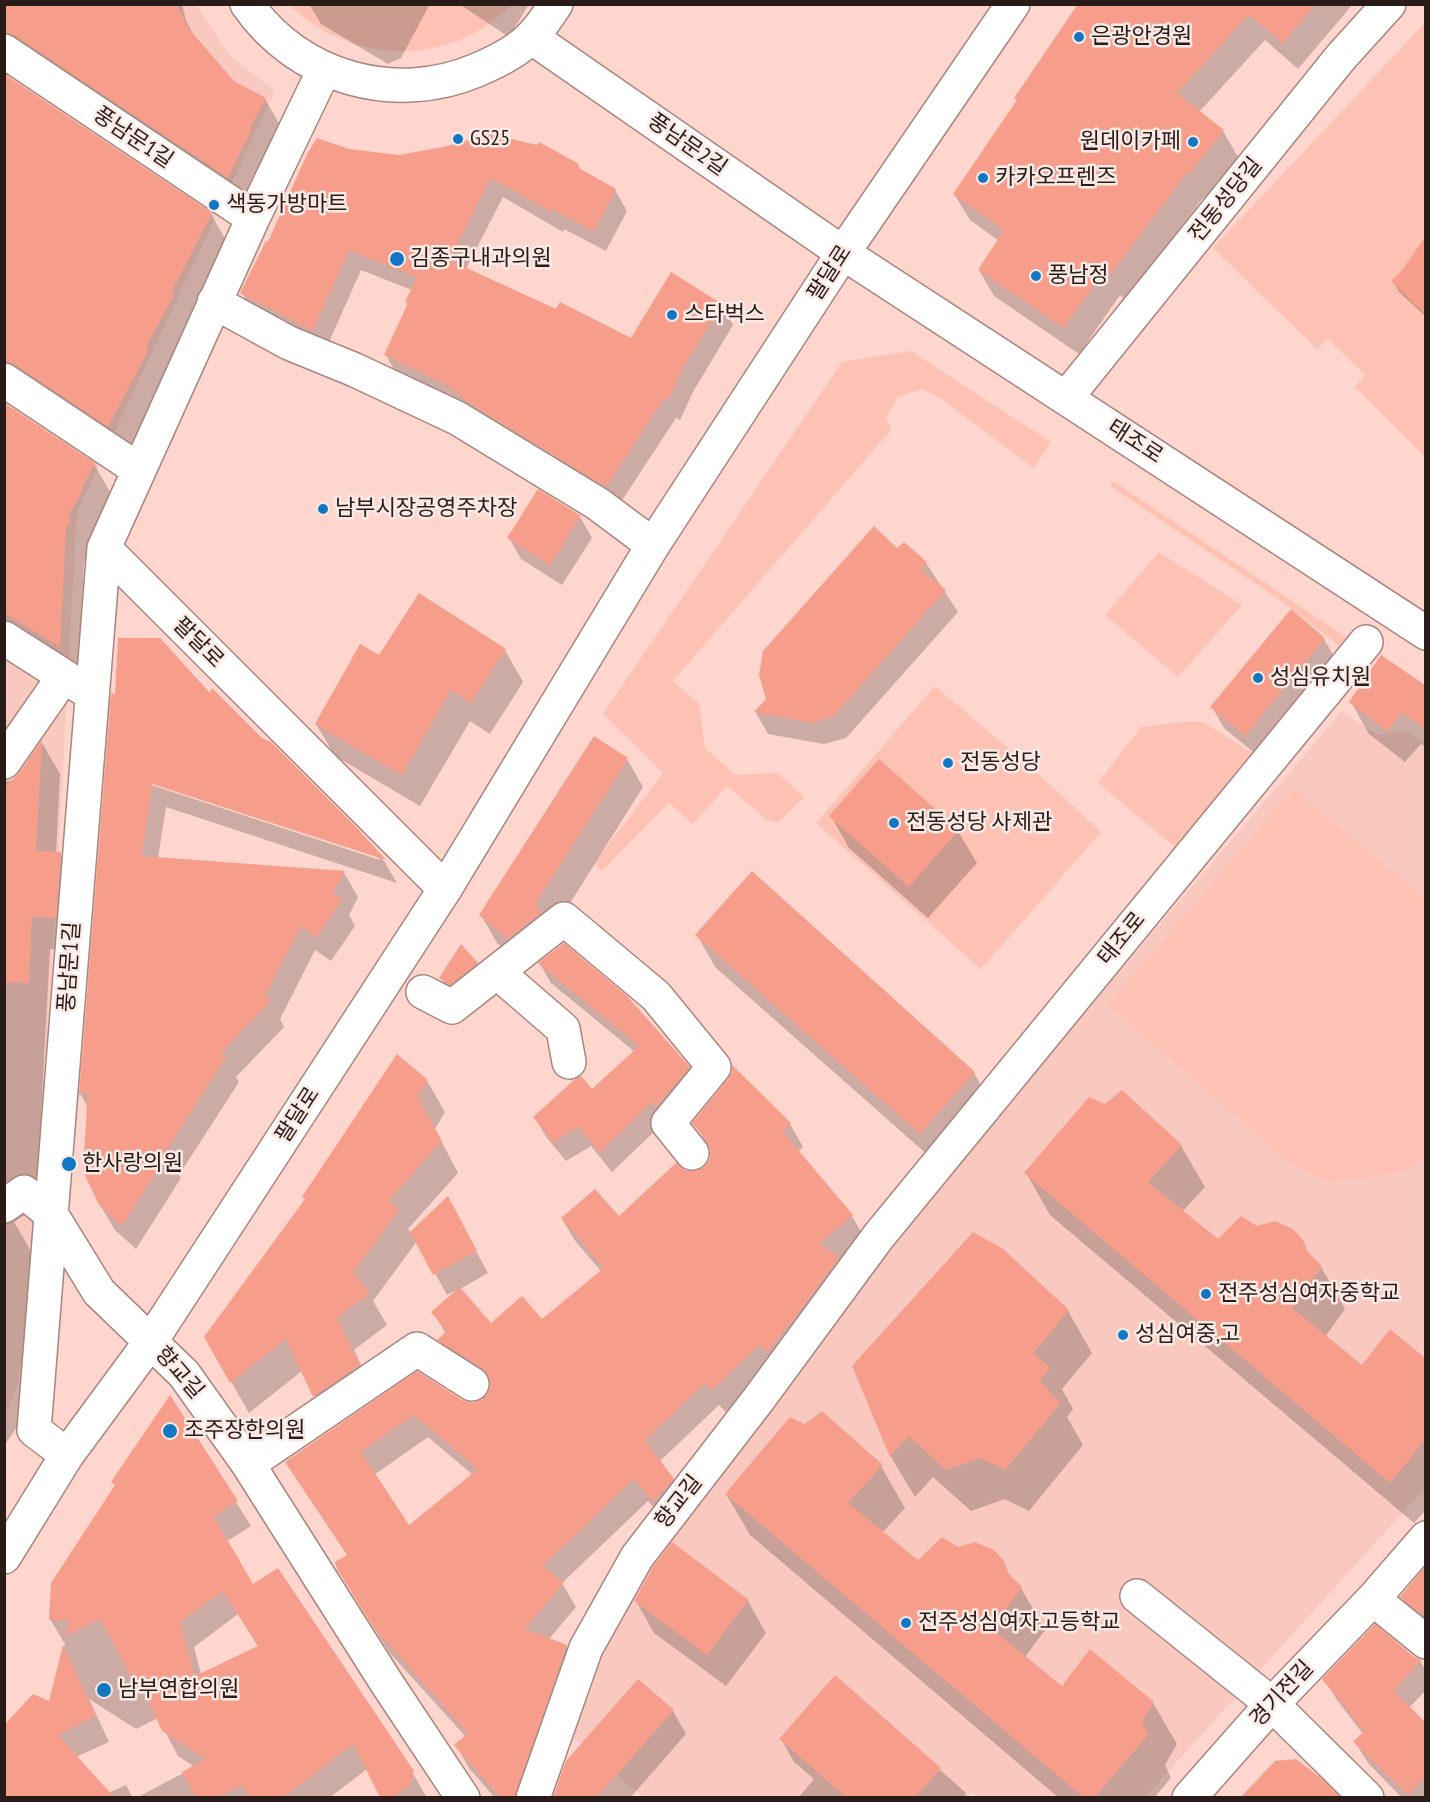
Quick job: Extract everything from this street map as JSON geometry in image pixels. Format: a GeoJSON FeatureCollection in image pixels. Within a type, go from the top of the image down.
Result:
{"type":"FeatureCollection","features":[{"type":"Feature","properties":{"kind":"street"},"geometry":{"type":"LineString","coordinates":[[247,4],[258,20],[288,48],[324,69],[367,83],[411,87],[455,80],[495,63],[531,37],[556,4]]}},
{"type":"Feature","properties":{"kind":"street","name":"팔달로"},"geometry":{"type":"LineString","coordinates":[[4,1557],[67,1455],[151,1341],[445,889],[653,545],[843,253],[1013,4]]}},
{"type":"Feature","properties":{"kind":"street","name":"전동성당길"},"geometry":{"type":"LineString","coordinates":[[1066,398],[1341,57],[1389,4]]}},
{"type":"Feature","properties":{"kind":"street","name":"풍남문2길"},"geometry":{"type":"LineString","coordinates":[[531,37],[843,253]]}},
{"type":"Feature","properties":{"kind":"street","name":"풍남문1길"},"geometry":{"type":"LineString","coordinates":[[8,60],[253,218]]}},
{"type":"Feature","properties":{"kind":"street","name":"풍남문1길"},"geometry":{"type":"LineString","coordinates":[[67,1455],[34,1430],[104,548],[253,218],[324,69]]}},
{"type":"Feature","properties":{"kind":"street","name":"태조로"},"geometry":{"type":"LineString","coordinates":[[843,253],[1425,633]]}},
{"type":"Feature","properties":{"kind":"street"},"geometry":{"type":"LineString","coordinates":[[214,303],[289,343],[355,370],[456,418],[598,504],[653,545]]}},
{"type":"Feature","properties":{"kind":"street"},"geometry":{"type":"LineString","coordinates":[[4,380],[139,470]]}},
{"type":"Feature","properties":{"kind":"street","name":"팔달로"},"geometry":{"type":"LineString","coordinates":[[104,548],[445,889]]}},
{"type":"Feature","properties":{"kind":"street"},"geometry":{"type":"LineString","coordinates":[[4,638],[91,694]]}},
{"type":"Feature","properties":{"kind":"street","name":"태조로"},"geometry":{"type":"LineString","coordinates":[[878,1237],[1366,642]]}},
{"type":"Feature","properties":{"kind":"street"},"geometry":{"type":"LineString","coordinates":[[4,762],[64,676]]}},
{"type":"Feature","properties":{"kind":"street"},"geometry":{"type":"LineString","coordinates":[[423,992],[452,1007],[564,919],[656,996],[714,1067],[668,1123],[692,1153]]}},
{"type":"Feature","properties":{"kind":"street"},"geometry":{"type":"LineString","coordinates":[[497,972],[563,1029],[569,1062]]}},
{"type":"Feature","properties":{"kind":"street"},"geometry":{"type":"LineString","coordinates":[[4,1206],[24,1192],[51,1214],[99,1292],[151,1341]]}},
{"type":"Feature","properties":{"kind":"street","name":"향교길"},"geometry":{"type":"LineString","coordinates":[[533,1797],[586,1648],[637,1557],[758,1400],[878,1237]]}},
{"type":"Feature","properties":{"kind":"street","name":"향교길"},"geometry":{"type":"LineString","coordinates":[[151,1341],[184,1374],[248,1464],[386,1682],[463,1797]]}},
{"type":"Feature","properties":{"kind":"street"},"geometry":{"type":"LineString","coordinates":[[248,1464],[417,1349],[472,1384]]}},
{"type":"Feature","properties":{"kind":"street","name":"경기전길"},"geometry":{"type":"LineString","coordinates":[[1189,1790],[1373,1599],[1425,1538]]}},
{"type":"Feature","properties":{"kind":"street"},"geometry":{"type":"LineString","coordinates":[[1137,1596],[1272,1704],[1366,1797]]}},
{"type":"Feature","properties":{"kind":"street"},"geometry":{"type":"LineString","coordinates":[[1373,1599],[1425,1642]]}},
{"type":"Feature","properties":{"kind":"shaded area"},"geometry":{"type":"Polygon","coordinates":[[[5,5],[196,5],[230,56],[275,91],[77,512],[37,1240],[18,1384],[5,1414],[5,5]]]}},
{"type":"Feature","properties":{"kind":"shaded area"},"geometry":{"type":"Polygon","coordinates":[[[289,5],[511,5],[486,26],[459,40],[430,49],[400,51],[370,48],[341,39],[314,25],[289,5]]]}},
{"type":"Feature","properties":{"kind":"shaded area"},"geometry":{"type":"Polygon","coordinates":[[[1425,23],[1425,457],[1355,387],[1365,375],[1328,339],[1317,349],[1213,248],[1425,23]]]}},
{"type":"Feature","properties":{"kind":"shaded area"},"geometry":{"type":"Polygon","coordinates":[[[911,351],[1051,442],[1034,468],[944,401],[923,389],[898,397],[886,418],[891,430],[673,681],[699,704],[705,748],[735,775],[777,773],[804,797],[777,823],[767,820],[727,786],[693,824],[669,803],[602,871],[595,862],[663,773],[603,714],[842,362],[911,351]]]}},
{"type":"Feature","properties":{"kind":"shaded area"},"geometry":{"type":"Polygon","coordinates":[[[1113,481],[1346,637],[1339,646],[1283,602],[1110,486],[1113,481]]]}},
{"type":"Feature","properties":{"kind":"shaded area"},"geometry":{"type":"Polygon","coordinates":[[[1159,552],[1242,605],[1178,677],[1105,615],[1159,552]]]}},
{"type":"Feature","properties":{"kind":"shaded area"},"geometry":{"type":"Polygon","coordinates":[[[935,686],[1035,771],[1101,832],[981,969],[816,823],[935,686]]]}},
{"type":"Feature","properties":{"kind":"shaded area","name":"성심여중,고"},"geometry":{"type":"Polygon","coordinates":[[[1342,711],[1377,735],[1404,730],[1425,743],[1425,1488],[1145,1797],[977,1798],[972,1793],[955,1798],[777,1798],[774,1795],[772,1798],[643,1797],[573,1738],[632,1577],[967,1150],[1342,711]]]}},
{"type":"Feature","properties":{"kind":"shaded area"},"geometry":{"type":"Polygon","coordinates":[[[1180,722],[1203,722],[1252,753],[1176,848],[1098,783],[1141,727],[1180,722]]]}},
{"type":"Feature","properties":{"kind":"shaded area"},"geometry":{"type":"Polygon","coordinates":[[[1293,789],[1425,898],[1425,1159],[1403,1171],[1326,1182],[1291,1164],[1108,1005],[1293,789]]]}},
{"type":"Feature","properties":{"kind":"building"},"geometry":{"type":"Polygon","coordinates":[[[4,4],[177,4],[189,29],[234,81],[266,98],[228,178],[14,35],[4,32],[4,4]]]}},
{"type":"Feature","properties":{"kind":"building"},"geometry":{"type":"Polygon","coordinates":[[[1078,4],[1316,4],[1283,43],[1249,15],[1177,93],[1224,130],[1189,174],[1187,173],[1110,275],[1104,270],[1064,328],[978,270],[1004,230],[953,194],[1017,100],[1014,98],[1078,4]]]}},
{"type":"Feature","properties":{"kind":"building"},"geometry":{"type":"Polygon","coordinates":[[[4,74],[212,213],[172,291],[175,293],[146,347],[149,349],[108,427],[14,364],[4,361],[4,74]]]}},
{"type":"Feature","properties":{"kind":"building"},"geometry":{"type":"Polygon","coordinates":[[[490,134],[537,145],[539,142],[579,164],[577,167],[616,189],[594,232],[552,209],[551,212],[491,178],[449,260],[556,309],[560,302],[631,338],[671,272],[722,304],[681,371],[669,400],[664,399],[607,486],[472,405],[447,385],[384,355],[408,303],[405,302],[417,277],[349,250],[313,331],[240,293],[266,241],[268,242],[307,154],[317,138],[349,149],[399,155],[443,147],[490,134]]]}},
{"type":"Feature","properties":{"kind":"building"},"geometry":{"type":"Polygon","coordinates":[[[1425,237],[1425,314],[1391,281],[1401,272],[1425,237]]]}},
{"type":"Feature","properties":{"kind":"building"},"geometry":{"type":"Polygon","coordinates":[[[4,403],[95,463],[82,488],[84,489],[68,516],[72,519],[66,529],[60,647],[4,613],[4,403]]]}},
{"type":"Feature","properties":{"kind":"building"},"geometry":{"type":"Polygon","coordinates":[[[538,489],[581,516],[550,565],[507,538],[538,489]]]}},
{"type":"Feature","properties":{"kind":"building"},"geometry":{"type":"Polygon","coordinates":[[[874,526],[897,548],[904,542],[927,562],[921,570],[946,590],[833,717],[811,723],[754,712],[766,699],[759,675],[763,651],[874,526]]]}},
{"type":"Feature","properties":{"kind":"building"},"geometry":{"type":"Polygon","coordinates":[[[419,593],[506,649],[471,703],[451,690],[402,775],[315,724],[360,644],[379,655],[419,593]]]}},
{"type":"Feature","properties":{"kind":"building"},"geometry":{"type":"Polygon","coordinates":[[[1291,609],[1325,638],[1245,736],[1210,707],[1291,609]]]}},
{"type":"Feature","properties":{"kind":"building"},"geometry":{"type":"Polygon","coordinates":[[[118,638],[160,638],[210,693],[212,688],[262,738],[271,742],[386,860],[152,784],[142,856],[345,871],[333,893],[342,900],[316,938],[301,926],[265,995],[271,1001],[222,1052],[226,1057],[166,1151],[168,1153],[122,1226],[99,1205],[83,1171],[88,1091],[79,1095],[111,693],[115,694],[118,638]]]}},
{"type":"Feature","properties":{"kind":"building"},"geometry":{"type":"Polygon","coordinates":[[[1381,655],[1425,685],[1425,729],[1402,713],[1387,731],[1349,702],[1381,655]]]}},
{"type":"Feature","properties":{"kind":"building"},"geometry":{"type":"Polygon","coordinates":[[[594,736],[628,758],[535,905],[542,912],[508,939],[479,915],[594,736]]]}},
{"type":"Feature","properties":{"kind":"building"},"geometry":{"type":"Polygon","coordinates":[[[42,740],[36,851],[61,852],[56,918],[32,917],[29,983],[4,982],[4,788],[19,773],[42,740]]]}},
{"type":"Feature","properties":{"kind":"building","name":"전동성당 사제관"},"geometry":{"type":"Polygon","coordinates":[[[879,759],[959,830],[909,887],[829,816],[879,759]]]}},
{"type":"Feature","properties":{"kind":"building"},"geometry":{"type":"Polygon","coordinates":[[[752,871],[975,1072],[920,1134],[695,935],[752,871]]]}},
{"type":"Feature","properties":{"kind":"building"},"geometry":{"type":"Polygon","coordinates":[[[564,943],[627,996],[690,1067],[656,1107],[652,1102],[600,1153],[578,1127],[553,1142],[533,1117],[581,1076],[592,1089],[639,1046],[538,963],[564,943]]]}},
{"type":"Feature","properties":{"kind":"building"},"geometry":{"type":"Polygon","coordinates":[[[461,944],[478,963],[450,985],[439,978],[461,944]]]}},
{"type":"Feature","properties":{"kind":"building"},"geometry":{"type":"Polygon","coordinates":[[[397,1054],[428,1080],[418,1097],[442,1141],[389,1200],[399,1210],[353,1272],[370,1293],[337,1318],[360,1365],[313,1397],[286,1339],[230,1383],[204,1337],[305,1199],[302,1197],[397,1054]]]}},
{"type":"Feature","properties":{"kind":"building"},"geometry":{"type":"Polygon","coordinates":[[[732,1065],[791,1123],[783,1132],[853,1215],[820,1243],[839,1258],[767,1352],[759,1345],[712,1390],[705,1383],[645,1440],[674,1479],[653,1502],[634,1479],[543,1566],[564,1583],[525,1629],[567,1645],[515,1797],[500,1797],[454,1745],[468,1733],[374,1628],[337,1569],[335,1562],[347,1555],[285,1462],[417,1371],[462,1400],[472,1403],[487,1395],[491,1385],[488,1375],[482,1368],[437,1340],[447,1331],[431,1312],[460,1287],[491,1323],[522,1296],[542,1319],[604,1268],[561,1218],[595,1189],[619,1216],[676,1163],[686,1171],[695,1171],[704,1167],[710,1159],[710,1150],[707,1141],[692,1123],[732,1072],[732,1065]],[[414,1415],[361,1452],[409,1525],[478,1469],[414,1415]]]}},
{"type":"Feature","properties":{"kind":"building"},"geometry":{"type":"Polygon","coordinates":[[[1122,1090],[1182,1145],[1148,1182],[1218,1239],[1241,1216],[1257,1226],[1275,1221],[1293,1229],[1303,1240],[1308,1252],[1322,1266],[1292,1308],[1362,1365],[1390,1329],[1425,1358],[1425,1440],[1390,1483],[1024,1173],[1089,1097],[1105,1104],[1122,1090]]]}},
{"type":"Feature","properties":{"kind":"building"},"geometry":{"type":"Polygon","coordinates":[[[448,1196],[477,1251],[433,1275],[410,1232],[448,1196]]]}},
{"type":"Feature","properties":{"kind":"building"},"geometry":{"type":"Polygon","coordinates":[[[973,1232],[1002,1248],[1069,1310],[1033,1354],[1050,1367],[1040,1381],[1061,1403],[1005,1470],[980,1458],[946,1470],[909,1436],[890,1457],[852,1366],[973,1232]]]}},
{"type":"Feature","properties":{"kind":"building"},"geometry":{"type":"Polygon","coordinates":[[[170,1395],[238,1501],[214,1517],[253,1584],[278,1568],[414,1771],[410,1785],[393,1797],[380,1797],[353,1744],[284,1797],[250,1797],[241,1785],[219,1797],[196,1797],[182,1772],[206,1759],[162,1731],[145,1693],[141,1695],[100,1619],[65,1636],[69,1620],[49,1620],[51,1583],[115,1485],[111,1482],[170,1395]],[[223,1591],[180,1622],[195,1676],[258,1646],[223,1591]]]}},
{"type":"Feature","properties":{"kind":"building"},"geometry":{"type":"Polygon","coordinates":[[[822,1411],[883,1465],[848,1503],[918,1560],[942,1537],[958,1547],[975,1542],[994,1550],[1004,1561],[1008,1573],[1022,1587],[992,1629],[1062,1686],[1090,1649],[1154,1702],[1142,1722],[1148,1735],[1095,1797],[1083,1797],[725,1494],[790,1417],[805,1424],[822,1411]]]}},
{"type":"Feature","properties":{"kind":"building"},"geometry":{"type":"Polygon","coordinates":[[[672,1542],[749,1600],[707,1655],[634,1601],[653,1567],[672,1542]]]}},
{"type":"Feature","properties":{"kind":"building"},"geometry":{"type":"Polygon","coordinates":[[[1425,1567],[1425,1609],[1421,1614],[1400,1597],[1425,1567]]]}},
{"type":"Feature","properties":{"kind":"building"},"geometry":{"type":"Polygon","coordinates":[[[1375,1624],[1414,1657],[1421,1660],[1394,1691],[1425,1722],[1425,1777],[1408,1795],[1353,1742],[1364,1731],[1322,1679],[1375,1624]]]}},
{"type":"Feature","properties":{"kind":"building"},"geometry":{"type":"Polygon","coordinates":[[[63,1645],[96,1716],[58,1735],[114,1797],[4,1797],[4,1725],[33,1694],[49,1701],[63,1645]]]}},
{"type":"Feature","properties":{"kind":"building"},"geometry":{"type":"Polygon","coordinates":[[[835,1675],[941,1768],[915,1797],[846,1797],[779,1739],[835,1675]]]}},
{"type":"Feature","properties":{"kind":"building"},"geometry":{"type":"Polygon","coordinates":[[[638,1679],[674,1710],[597,1797],[553,1797],[566,1761],[638,1679]]]}},
{"type":"Feature","properties":{"kind":"building"},"geometry":{"type":"Polygon","coordinates":[[[1296,1759],[1322,1779],[1340,1797],[1241,1797],[1275,1761],[1296,1759]]]}},
{"type":"Feature","properties":{"kind":"place","name":"은광안경원"},"geometry":{"type":"Point","coordinates":[1079,37]}},
{"type":"Feature","properties":{"kind":"place","name":"GS25"},"geometry":{"type":"Point","coordinates":[458,139]}},
{"type":"Feature","properties":{"kind":"place","name":"원데이카페"},"geometry":{"type":"Point","coordinates":[1193,142]}},
{"type":"Feature","properties":{"kind":"place","name":"카카오프렌즈"},"geometry":{"type":"Point","coordinates":[983,178]}},
{"type":"Feature","properties":{"kind":"place","name":"색동가방마트"},"geometry":{"type":"Point","coordinates":[214,205]}},
{"type":"Feature","properties":{"kind":"place","name":"김종구내과의원"},"geometry":{"type":"Point","coordinates":[397,259]}},
{"type":"Feature","properties":{"kind":"place","name":"풍남정"},"geometry":{"type":"Point","coordinates":[1036,276]}},
{"type":"Feature","properties":{"kind":"place","name":"스타벅스"},"geometry":{"type":"Point","coordinates":[672,315]}},
{"type":"Feature","properties":{"kind":"place","name":"남부시장공영주차장"},"geometry":{"type":"Point","coordinates":[323,509]}},
{"type":"Feature","properties":{"kind":"place","name":"성심유치원"},"geometry":{"type":"Point","coordinates":[1258,678]}},
{"type":"Feature","properties":{"kind":"place","name":"전동성당"},"geometry":{"type":"Point","coordinates":[948,763]}},
{"type":"Feature","properties":{"kind":"place","name":"전동성당 사제관"},"geometry":{"type":"Point","coordinates":[894,823]}},
{"type":"Feature","properties":{"kind":"place","name":"한사랑의원"},"geometry":{"type":"Point","coordinates":[69,1164]}},
{"type":"Feature","properties":{"kind":"place","name":"전주성심여자중학교"},"geometry":{"type":"Point","coordinates":[1206,1294]}},
{"type":"Feature","properties":{"kind":"place","name":"성심여중,고"},"geometry":{"type":"Point","coordinates":[1123,1335]}},
{"type":"Feature","properties":{"kind":"place","name":"조주장한의원"},"geometry":{"type":"Point","coordinates":[170,1431]}},
{"type":"Feature","properties":{"kind":"place","name":"전주성심여자고등학교"},"geometry":{"type":"Point","coordinates":[906,1623]}},
{"type":"Feature","properties":{"kind":"place","name":"남부연합의원"},"geometry":{"type":"Point","coordinates":[104,1690]}}]}
